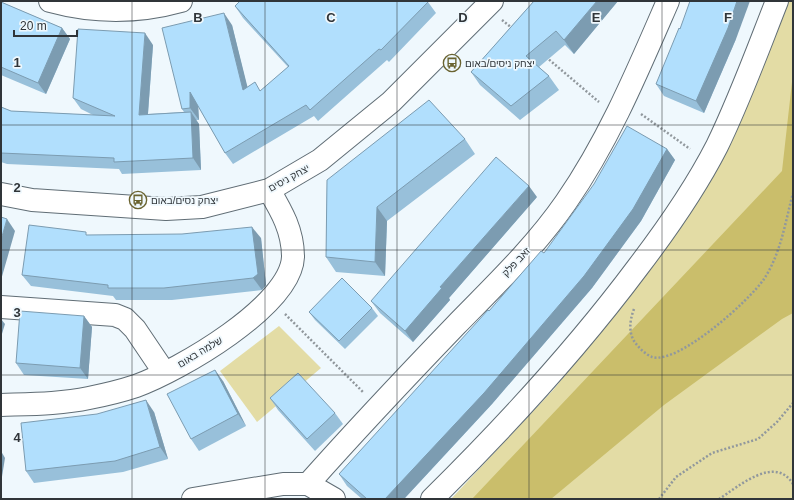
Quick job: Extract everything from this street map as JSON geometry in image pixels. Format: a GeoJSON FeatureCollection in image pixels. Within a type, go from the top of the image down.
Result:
{"type":"FeatureCollection","features":[{"type":"Feature","properties":{"kind":"street"},"geometry":{"type":"LineString","coordinates":[[50,1],[72,7],[129,10],[160,7],[181,1]]}},
{"type":"Feature","properties":{"kind":"street","name":"זאב פלק"},"geometry":{"type":"LineString","coordinates":[[308,484],[378,406],[525,254],[565,203],[593,160],[620,110],[668,1]]}},
{"type":"Feature","properties":{"kind":"street"},"geometry":{"type":"LineString","coordinates":[[432,499],[498,433],[610,305],[667,229],[717,146],[753,63],[777,1]]}},
{"type":"Feature","properties":{"kind":"street","name":"יצחק ניסים"},"geometry":{"type":"LineString","coordinates":[[1,194],[32,200],[166,208],[202,207],[269,190],[320,160],[370,120],[391,102],[489,4]]}},
{"type":"Feature","properties":{"kind":"street","name":"שלמה באום"},"geometry":{"type":"LineString","coordinates":[[1,405],[88,399],[136,385],[164,372],[220,340],[264,308],[279,291],[290,272],[293,258],[291,235],[286,218],[269,190]]}},
{"type":"Feature","properties":{"kind":"street"},"geometry":{"type":"LineString","coordinates":[[1,307],[115,315],[125,319],[135,329],[164,372]]}},
{"type":"Feature","properties":{"kind":"street"},"geometry":{"type":"LineString","coordinates":[[193,499],[283,484],[308,484],[334,499]]}},
{"type":"Feature","properties":{"kind":"path"},"geometry":{"type":"LineString","coordinates":[[489,4],[516,32]]}},
{"type":"Feature","properties":{"kind":"path"},"geometry":{"type":"LineString","coordinates":[[545,57],[620,110],[708,161]]}},
{"type":"Feature","properties":{"kind":"path"},"geometry":{"type":"LineString","coordinates":[[635,308],[630,321],[633,341],[642,351],[653,357],[667,356],[683,350],[724,320],[763,280],[778,251],[793,193]]}},
{"type":"Feature","properties":{"kind":"path"},"geometry":{"type":"LineString","coordinates":[[271,300],[378,406]]}},
{"type":"Feature","properties":{"kind":"path"},"geometry":{"type":"LineString","coordinates":[[659,499],[676,476],[712,453],[758,439],[777,422],[793,403]]}},
{"type":"Feature","properties":{"kind":"path"},"geometry":{"type":"LineString","coordinates":[[719,499],[757,475],[769,471],[780,472],[790,479],[793,484]]}},
{"type":"Feature","properties":{"kind":"shaded area"},"geometry":{"type":"Polygon","coordinates":[[[786,1],[793,1],[793,499],[451,499],[554,389],[636,285],[726,147],[770,49],[786,1]]]}},
{"type":"Feature","properties":{"kind":"shaded area"},"geometry":{"type":"Polygon","coordinates":[[[793,73],[793,313],[782,319],[664,405],[551,499],[472,499],[782,171],[793,73]]]}},
{"type":"Feature","properties":{"kind":"shaded area"},"geometry":{"type":"Polygon","coordinates":[[[279,326],[321,368],[257,422],[220,371],[279,326]]]}},
{"type":"Feature","properties":{"kind":"building"},"geometry":{"type":"Polygon","coordinates":[[[240,1],[428,2],[381,50],[379,49],[310,110],[306,105],[225,153],[190,92],[190,108],[182,109],[162,28],[224,13],[243,90],[255,82],[260,91],[289,66],[235,6],[240,1]]]}},
{"type":"Feature","properties":{"kind":"building"},"geometry":{"type":"Polygon","coordinates":[[[534,1],[597,1],[564,40],[556,31],[526,56],[549,76],[511,106],[471,72],[534,1]]]}},
{"type":"Feature","properties":{"kind":"building"},"geometry":{"type":"Polygon","coordinates":[[[690,1],[737,1],[728,28],[696,101],[656,84],[679,28],[680,29],[690,1]]]}},
{"type":"Feature","properties":{"kind":"building"},"geometry":{"type":"Polygon","coordinates":[[[1,2],[62,28],[38,83],[1,67],[1,2]]]}},
{"type":"Feature","properties":{"kind":"building"},"geometry":{"type":"Polygon","coordinates":[[[78,29],[145,33],[139,115],[191,112],[193,158],[114,162],[114,158],[1,153],[1,107],[11,111],[115,116],[73,98],[78,29]]]}},
{"type":"Feature","properties":{"kind":"building"},"geometry":{"type":"Polygon","coordinates":[[[429,100],[465,139],[377,207],[375,262],[326,257],[327,180],[429,100]]]}},
{"type":"Feature","properties":{"kind":"building"},"geometry":{"type":"Polygon","coordinates":[[[627,126],[667,149],[633,209],[584,276],[484,393],[385,499],[367,499],[339,474],[488,310],[489,311],[541,251],[544,253],[594,184],[627,126]]]}},
{"type":"Feature","properties":{"kind":"building"},"geometry":{"type":"Polygon","coordinates":[[[496,157],[529,186],[440,287],[442,288],[405,331],[371,301],[496,157]]]}},
{"type":"Feature","properties":{"kind":"building"},"geometry":{"type":"Polygon","coordinates":[[[1,217],[7,219],[1,240],[1,217]]]}},
{"type":"Feature","properties":{"kind":"building"},"geometry":{"type":"Polygon","coordinates":[[[29,225],[86,232],[86,235],[182,234],[252,227],[258,274],[253,278],[164,288],[108,288],[108,285],[22,275],[29,225]]]}},
{"type":"Feature","properties":{"kind":"building"},"geometry":{"type":"Polygon","coordinates":[[[342,278],[372,308],[339,341],[309,312],[342,278]]]}},
{"type":"Feature","properties":{"kind":"building"},"geometry":{"type":"Polygon","coordinates":[[[20,311],[84,316],[80,368],[16,363],[20,311]]]}},
{"type":"Feature","properties":{"kind":"building"},"geometry":{"type":"Polygon","coordinates":[[[215,370],[238,414],[191,439],[167,394],[215,370]]]}},
{"type":"Feature","properties":{"kind":"building"},"geometry":{"type":"Polygon","coordinates":[[[298,373],[335,413],[307,439],[270,398],[298,373]]]}},
{"type":"Feature","properties":{"kind":"building"},"geometry":{"type":"Polygon","coordinates":[[[146,400],[160,447],[115,461],[26,471],[21,423],[97,414],[146,400]]]}},
{"type":"Feature","properties":{"kind":"place","name":"יצחק ניסים/באום"},"geometry":{"type":"Point","coordinates":[452,63]}},
{"type":"Feature","properties":{"kind":"place","name":"יצחק נסים/באום"},"geometry":{"type":"Point","coordinates":[138,200]}}]}
